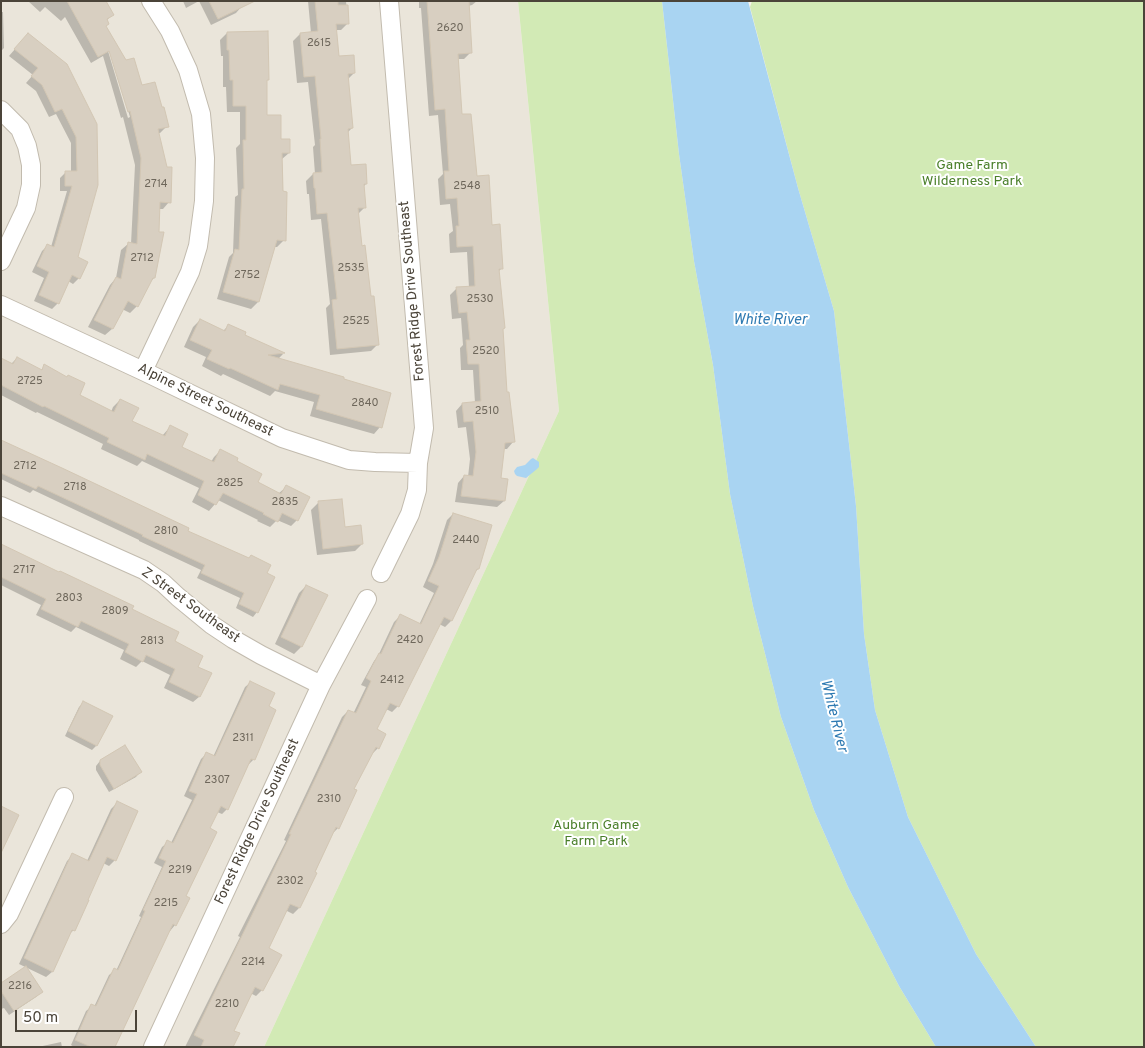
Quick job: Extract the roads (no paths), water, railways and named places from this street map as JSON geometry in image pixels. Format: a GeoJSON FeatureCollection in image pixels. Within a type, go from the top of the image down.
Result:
{"type":"FeatureCollection","features":[{"type":"Feature","properties":{"kind":"street"},"geometry":{"type":"LineString","coordinates":[[143,371],[190,272],[198,246],[204,201],[205,158],[201,114],[188,70],[170,31],[151,1]]}},
{"type":"Feature","properties":{"kind":"street","name":"Forest Ridge Drive Southeast"},"geometry":{"type":"LineString","coordinates":[[381,573],[410,514],[418,490],[418,463],[424,428],[389,1]]}},
{"type":"Feature","properties":{"kind":"street"},"geometry":{"type":"LineString","coordinates":[[1,110],[20,129],[27,146],[31,165],[31,185],[26,208],[1,261]]}},
{"type":"Feature","properties":{"kind":"street","name":"Alpine Street Southeast"},"geometry":{"type":"LineString","coordinates":[[1,305],[282,438],[349,460],[418,463]]}},
{"type":"Feature","properties":{"kind":"street","name":"Z Street Southeast"},"geometry":{"type":"LineString","coordinates":[[1,506],[144,570],[233,640],[321,685]]}},
{"type":"Feature","properties":{"kind":"street","name":"Forest Ridge Drive Southeast"},"geometry":{"type":"LineString","coordinates":[[153,1047],[321,685],[367,599]]}},
{"type":"Feature","properties":{"kind":"street"},"geometry":{"type":"LineString","coordinates":[[1,924],[9,914],[64,797]]}},
{"type":"Feature","properties":{"kind":"water","name":"White River"},"geometry":{"type":"Polygon","coordinates":[[[662,1],[748,1],[798,188],[834,311],[856,506],[864,634],[875,710],[908,817],[976,954],[1036,1047],[936,1047],[899,986],[848,887],[814,810],[781,717],[753,606],[730,494],[713,365],[694,261],[679,154],[662,1]]]}},
{"type":"Feature","properties":{"kind":"water"},"geometry":{"type":"Polygon","coordinates":[[[533,458],[539,462],[539,467],[526,478],[515,474],[514,471],[517,467],[525,465],[533,458]]]}},
{"type":"Feature","properties":{"kind":"park label","name":"Game Farm Wilderness Park"},"geometry":{"type":"Point","coordinates":[972,174]}},
{"type":"Feature","properties":{"kind":"park label","name":"Auburn Game Farm Park"},"geometry":{"type":"Point","coordinates":[596,834]}}]}
